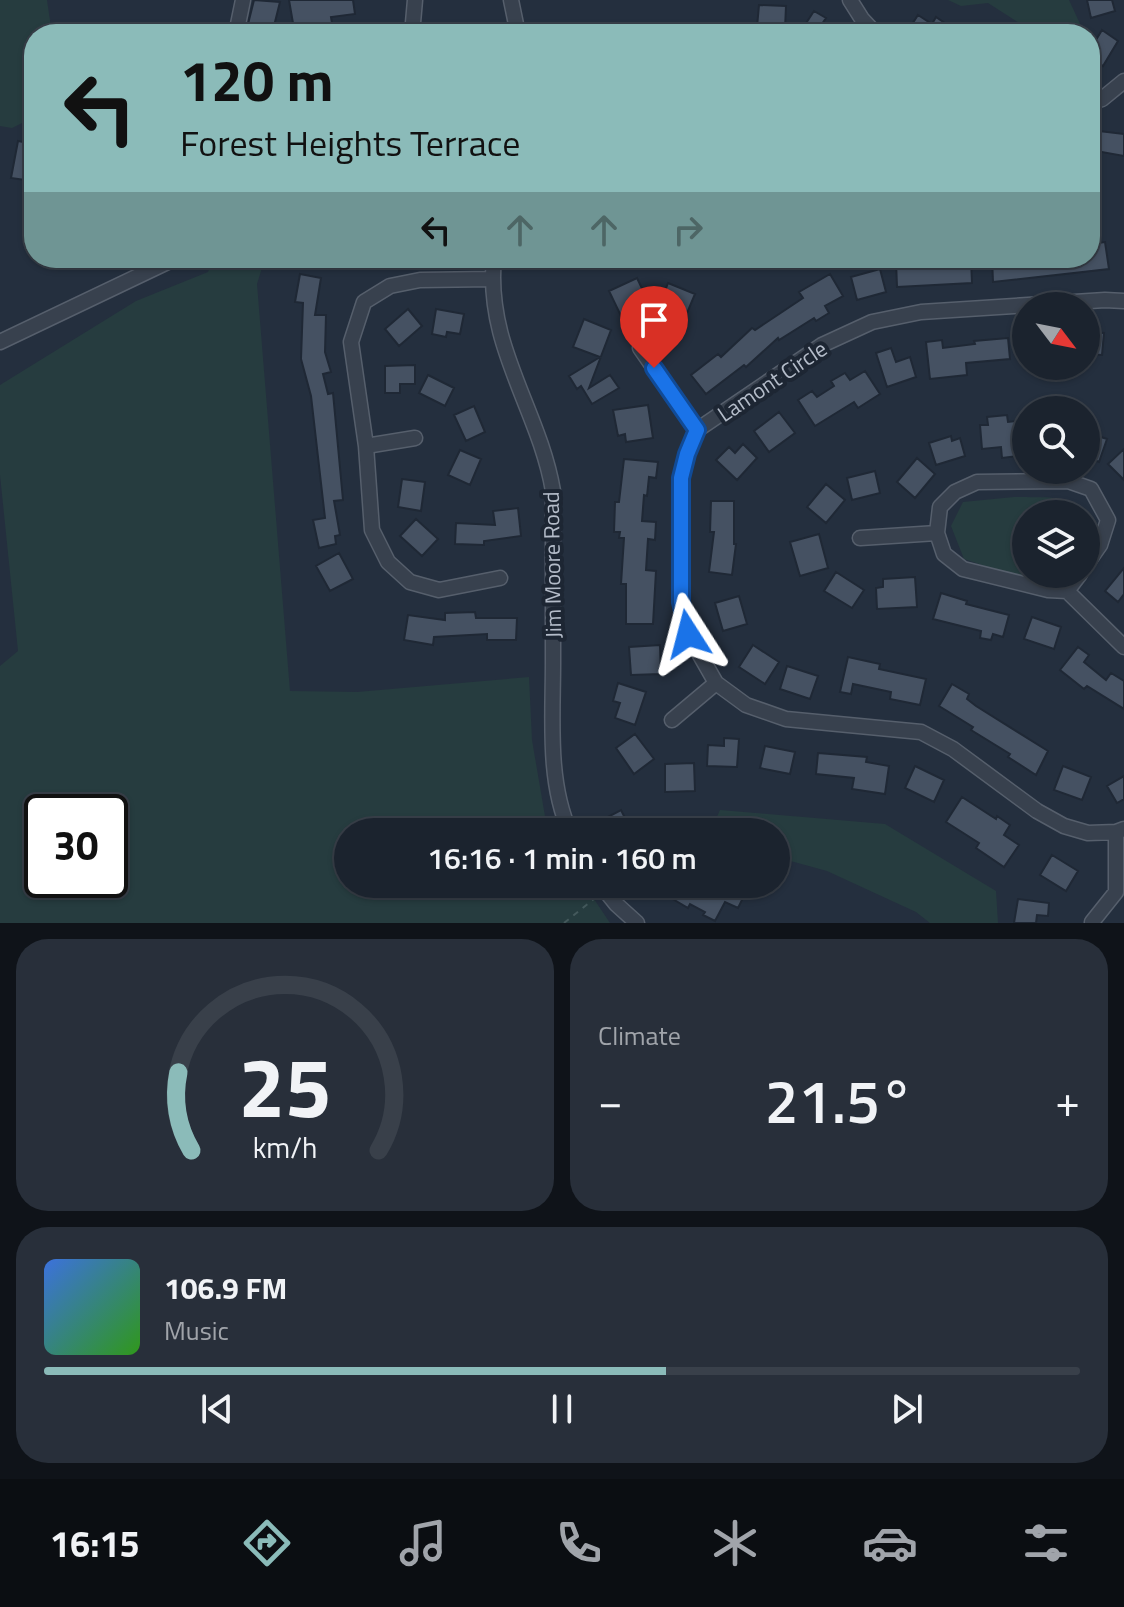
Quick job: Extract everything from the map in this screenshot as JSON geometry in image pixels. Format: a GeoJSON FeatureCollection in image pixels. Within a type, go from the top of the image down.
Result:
{"type":"FeatureCollection","features":[{"type":"Feature","properties":{"kind":"street"},"geometry":{"type":"LineString","coordinates":[[238,24],[243,0]]}},
{"type":"Feature","properties":{"kind":"street"},"geometry":{"type":"LineString","coordinates":[[413,24],[415,0]]}},
{"type":"Feature","properties":{"kind":"street"},"geometry":{"type":"LineString","coordinates":[[511,0],[516,24]]}},
{"type":"Feature","properties":{"kind":"street"},"geometry":{"type":"LineString","coordinates":[[850,0],[867,24]]}},
{"type":"Feature","properties":{"kind":"street"},"geometry":{"type":"LineString","coordinates":[[1100,100],[1122,88]]}},
{"type":"Feature","properties":{"kind":"street"},"geometry":{"type":"LineString","coordinates":[[0,342],[155,268]]}},
{"type":"Feature","properties":{"kind":"street","name":"Jim Moore Road"},"geometry":{"type":"LineString","coordinates":[[493,268],[498,332],[541,444],[553,491],[553,716],[555,773],[563,818]]}},
{"type":"Feature","properties":{"kind":"street"},"geometry":{"type":"LineString","coordinates":[[492,279],[420,280],[390,286],[364,302],[351,342],[366,446],[372,530],[388,562],[410,582],[439,590],[500,578]]}},
{"type":"Feature","properties":{"kind":"street","name":"Lamont Circle"},"geometry":{"type":"LineString","coordinates":[[1120,830],[1088,833],[1064,826],[1037,811],[953,749],[921,732],[786,719],[746,705],[716,683],[688,634],[681,602],[681,478],[697,430],[822,345],[872,322],[921,312],[1124,301]]}},
{"type":"Feature","properties":{"kind":"street"},"geometry":{"type":"LineString","coordinates":[[640,348],[697,430]]}},
{"type":"Feature","properties":{"kind":"street"},"geometry":{"type":"LineString","coordinates":[[366,446],[415,438]]}},
{"type":"Feature","properties":{"kind":"street"},"geometry":{"type":"LineString","coordinates":[[1097,500],[1091,489],[1068,481],[977,482],[955,492],[940,507],[937,533],[944,554],[963,569],[1048,590],[1067,591],[1124,647]]}},
{"type":"Feature","properties":{"kind":"street"},"geometry":{"type":"LineString","coordinates":[[1100,505],[1108,520],[1100,545]]}},
{"type":"Feature","properties":{"kind":"street"},"geometry":{"type":"LineString","coordinates":[[860,538],[937,533]]}},
{"type":"Feature","properties":{"kind":"street"},"geometry":{"type":"LineString","coordinates":[[672,720],[716,683]]}},
{"type":"Feature","properties":{"kind":"street"},"geometry":{"type":"LineString","coordinates":[[1092,922],[1116,892],[1120,830]]}},
{"type":"Feature","properties":{"kind":"street"},"geometry":{"type":"LineString","coordinates":[[613,898],[637,923]]}},
{"type":"Feature","properties":{"kind":"path"},"geometry":{"type":"LineString","coordinates":[[564,923],[591,898]]}},
{"type":"Feature","properties":{"kind":"green space"},"geometry":{"type":"Polygon","coordinates":[[[0,0],[47,0],[51,24],[24,24],[24,122],[12,128],[0,126],[0,0]]]}},
{"type":"Feature","properties":{"kind":"green space"},"geometry":{"type":"Polygon","coordinates":[[[948,0],[1069,0],[1080,24],[1021,24],[988,3],[961,6],[948,0]]]}},
{"type":"Feature","properties":{"kind":"green space"},"geometry":{"type":"Polygon","coordinates":[[[210,268],[262,268],[257,284],[290,691],[357,692],[529,677],[532,740],[545,818],[334,818],[334,898],[593,898],[610,923],[0,923],[0,666],[18,651],[0,475],[0,385],[136,301],[208,272],[210,268]]]}},
{"type":"Feature","properties":{"kind":"green space"},"geometry":{"type":"Polygon","coordinates":[[[1014,497],[1064,500],[1012,500],[1012,575],[964,559],[951,526],[963,502],[1014,497]]]}},
{"type":"Feature","properties":{"kind":"green space"},"geometry":{"type":"Polygon","coordinates":[[[720,810],[885,824],[996,891],[998,923],[930,923],[916,912],[827,871],[790,861],[790,818],[716,818],[720,810]]]}},
{"type":"Feature","properties":{"kind":"building"},"geometry":{"type":"Polygon","coordinates":[[[254,0],[280,2],[274,24],[248,24],[254,0]]]}},
{"type":"Feature","properties":{"kind":"building"},"geometry":{"type":"Polygon","coordinates":[[[289,0],[353,0],[355,14],[331,17],[332,23],[293,24],[289,0]]]}},
{"type":"Feature","properties":{"kind":"building"},"geometry":{"type":"Polygon","coordinates":[[[1087,0],[1112,0],[1115,11],[1091,18],[1087,0]]]}},
{"type":"Feature","properties":{"kind":"building"},"geometry":{"type":"Polygon","coordinates":[[[759,5],[786,6],[785,24],[757,24],[759,5]]]}},
{"type":"Feature","properties":{"kind":"building"},"geometry":{"type":"Polygon","coordinates":[[[814,11],[826,18],[822,24],[806,24],[814,11]]]}},
{"type":"Feature","properties":{"kind":"building"},"geometry":{"type":"Polygon","coordinates":[[[918,15],[932,24],[912,24],[918,15]]]}},
{"type":"Feature","properties":{"kind":"building"},"geometry":{"type":"Polygon","coordinates":[[[936,17],[946,24],[932,24],[936,17]]]}},
{"type":"Feature","properties":{"kind":"building"},"geometry":{"type":"Polygon","coordinates":[[[1102,30],[1118,41],[1103,66],[1100,64],[1102,30]]]}},
{"type":"Feature","properties":{"kind":"building"},"geometry":{"type":"Polygon","coordinates":[[[1100,131],[1124,134],[1124,156],[1100,152],[1100,131]]]}},
{"type":"Feature","properties":{"kind":"building"},"geometry":{"type":"Polygon","coordinates":[[[18,141],[24,142],[24,180],[11,178],[18,141]]]}},
{"type":"Feature","properties":{"kind":"building"},"geometry":{"type":"Polygon","coordinates":[[[1105,242],[1109,269],[993,282],[992,268],[1100,268],[1100,243],[1105,242]]]}},
{"type":"Feature","properties":{"kind":"building"},"geometry":{"type":"Polygon","coordinates":[[[896,268],[971,268],[972,283],[897,287],[896,268]]]}},
{"type":"Feature","properties":{"kind":"building"},"geometry":{"type":"Polygon","coordinates":[[[880,269],[886,292],[857,300],[851,277],[880,269]]]}},
{"type":"Feature","properties":{"kind":"building"},"geometry":{"type":"Polygon","coordinates":[[[300,274],[321,278],[315,315],[326,315],[325,352],[331,372],[323,374],[328,394],[333,393],[343,500],[334,501],[340,535],[335,536],[336,544],[319,548],[313,520],[325,518],[311,396],[301,359],[303,303],[295,302],[300,274]]]}},
{"type":"Feature","properties":{"kind":"building"},"geometry":{"type":"Polygon","coordinates":[[[830,274],[843,296],[825,306],[829,313],[778,338],[746,367],[744,365],[706,394],[691,375],[718,354],[721,357],[752,328],[755,330],[803,298],[799,292],[830,274]]]}},
{"type":"Feature","properties":{"kind":"building"},"geometry":{"type":"Polygon","coordinates":[[[637,278],[649,303],[621,316],[609,291],[637,278]]]}},
{"type":"Feature","properties":{"kind":"building"},"geometry":{"type":"Polygon","coordinates":[[[668,283],[695,294],[685,318],[659,307],[668,283]]]}},
{"type":"Feature","properties":{"kind":"building"},"geometry":{"type":"Polygon","coordinates":[[[408,309],[422,326],[399,346],[385,329],[408,309]]]}},
{"type":"Feature","properties":{"kind":"building"},"geometry":{"type":"Polygon","coordinates":[[[436,309],[464,314],[460,334],[447,332],[446,337],[432,334],[436,309]]]}},
{"type":"Feature","properties":{"kind":"building"},"geometry":{"type":"Polygon","coordinates":[[[584,319],[611,330],[589,388],[610,375],[619,388],[592,404],[581,386],[577,389],[569,376],[600,357],[573,347],[584,319]]]}},
{"type":"Feature","properties":{"kind":"building"},"geometry":{"type":"Polygon","coordinates":[[[1100,333],[1104,333],[1100,355],[1100,333]]]}},
{"type":"Feature","properties":{"kind":"building"},"geometry":{"type":"Polygon","coordinates":[[[1008,338],[1010,359],[966,363],[967,375],[930,379],[926,342],[942,340],[943,348],[1008,338]]]}},
{"type":"Feature","properties":{"kind":"building"},"geometry":{"type":"Polygon","coordinates":[[[891,348],[896,362],[910,357],[916,377],[887,387],[876,353],[891,348]]]}},
{"type":"Feature","properties":{"kind":"building"},"geometry":{"type":"Polygon","coordinates":[[[415,365],[415,384],[400,384],[400,393],[385,393],[385,366],[415,365]]]}},
{"type":"Feature","properties":{"kind":"building"},"geometry":{"type":"Polygon","coordinates":[[[865,371],[880,394],[858,408],[854,402],[815,426],[798,400],[812,391],[817,397],[834,386],[831,381],[845,373],[850,380],[865,371]]]}},
{"type":"Feature","properties":{"kind":"building"},"geometry":{"type":"Polygon","coordinates":[[[428,375],[454,388],[445,406],[419,393],[428,375]]]}},
{"type":"Feature","properties":{"kind":"building"},"geometry":{"type":"Polygon","coordinates":[[[648,405],[653,438],[626,442],[625,434],[618,436],[613,410],[648,405]]]}},
{"type":"Feature","properties":{"kind":"building"},"geometry":{"type":"Polygon","coordinates":[[[474,406],[485,432],[466,441],[454,415],[474,406]]]}},
{"type":"Feature","properties":{"kind":"building"},"geometry":{"type":"Polygon","coordinates":[[[779,412],[795,433],[769,452],[754,431],[779,412]]]}},
{"type":"Feature","properties":{"kind":"building"},"geometry":{"type":"Polygon","coordinates":[[[1007,415],[1008,422],[1012,422],[1012,457],[1002,458],[1001,447],[982,449],[980,425],[988,425],[987,417],[1007,415]]]}},
{"type":"Feature","properties":{"kind":"building"},"geometry":{"type":"Polygon","coordinates":[[[951,436],[952,441],[960,438],[965,456],[936,465],[929,443],[951,436]]]}},
{"type":"Feature","properties":{"kind":"building"},"geometry":{"type":"Polygon","coordinates":[[[1100,437],[1107,439],[1100,459],[1100,437]]]}},
{"type":"Feature","properties":{"kind":"building"},"geometry":{"type":"Polygon","coordinates":[[[743,444],[757,458],[737,480],[716,460],[729,447],[735,453],[743,444]]]}},
{"type":"Feature","properties":{"kind":"building"},"geometry":{"type":"Polygon","coordinates":[[[1124,449],[1124,480],[1108,464],[1124,449]]]}},
{"type":"Feature","properties":{"kind":"building"},"geometry":{"type":"Polygon","coordinates":[[[460,450],[481,459],[470,485],[448,475],[460,450]]]}},
{"type":"Feature","properties":{"kind":"building"},"geometry":{"type":"Polygon","coordinates":[[[917,458],[935,474],[915,498],[897,482],[917,458]]]}},
{"type":"Feature","properties":{"kind":"building"},"geometry":{"type":"Polygon","coordinates":[[[624,459],[658,462],[656,478],[649,477],[647,496],[644,495],[642,521],[656,522],[655,540],[648,539],[646,570],[656,571],[653,624],[626,624],[626,584],[621,584],[624,538],[619,538],[620,532],[614,532],[615,502],[619,502],[624,459]]]}},
{"type":"Feature","properties":{"kind":"building"},"geometry":{"type":"Polygon","coordinates":[[[875,471],[880,493],[852,500],[847,478],[875,471]]]}},
{"type":"Feature","properties":{"kind":"building"},"geometry":{"type":"Polygon","coordinates":[[[402,479],[425,482],[421,511],[398,507],[402,479]]]}},
{"type":"Feature","properties":{"kind":"building"},"geometry":{"type":"Polygon","coordinates":[[[826,484],[845,500],[826,523],[807,507],[826,484]]]}},
{"type":"Feature","properties":{"kind":"building"},"geometry":{"type":"Polygon","coordinates":[[[711,501],[734,501],[736,544],[732,575],[709,572],[714,532],[710,532],[711,501]]]}},
{"type":"Feature","properties":{"kind":"building"},"geometry":{"type":"Polygon","coordinates":[[[518,508],[521,536],[484,541],[484,545],[455,544],[456,523],[495,525],[493,511],[518,508]]]}},
{"type":"Feature","properties":{"kind":"building"},"geometry":{"type":"Polygon","coordinates":[[[416,519],[438,539],[422,556],[400,536],[416,519]]]}},
{"type":"Feature","properties":{"kind":"building"},"geometry":{"type":"Polygon","coordinates":[[[819,534],[828,568],[800,576],[790,542],[819,534]]]}},
{"type":"Feature","properties":{"kind":"building"},"geometry":{"type":"Polygon","coordinates":[[[339,553],[353,579],[330,591],[316,566],[339,553]]]}},
{"type":"Feature","properties":{"kind":"building"},"geometry":{"type":"Polygon","coordinates":[[[1124,568],[1124,594],[1118,602],[1105,591],[1124,568]]]}},
{"type":"Feature","properties":{"kind":"building"},"geometry":{"type":"Polygon","coordinates":[[[836,572],[864,590],[852,608],[824,591],[836,572]]]}},
{"type":"Feature","properties":{"kind":"building"},"geometry":{"type":"Polygon","coordinates":[[[915,577],[917,607],[877,609],[876,588],[883,587],[883,579],[915,577]]]}},
{"type":"Feature","properties":{"kind":"building"},"geometry":{"type":"Polygon","coordinates":[[[941,593],[967,601],[966,604],[1009,615],[1003,637],[993,634],[991,640],[980,638],[981,631],[933,619],[941,593]]]}},
{"type":"Feature","properties":{"kind":"building"},"geometry":{"type":"Polygon","coordinates":[[[739,596],[747,624],[723,631],[715,603],[739,596]]]}},
{"type":"Feature","properties":{"kind":"building"},"geometry":{"type":"Polygon","coordinates":[[[475,612],[476,618],[517,618],[516,640],[487,640],[487,634],[434,637],[433,645],[404,640],[408,615],[445,620],[445,613],[475,612]]]}},
{"type":"Feature","properties":{"kind":"building"},"geometry":{"type":"Polygon","coordinates":[[[1032,617],[1061,627],[1054,649],[1024,639],[1032,617]]]}},
{"type":"Feature","properties":{"kind":"building"},"geometry":{"type":"Polygon","coordinates":[[[660,645],[661,674],[631,675],[629,647],[660,645]]]}},
{"type":"Feature","properties":{"kind":"building"},"geometry":{"type":"Polygon","coordinates":[[[753,645],[779,662],[765,684],[739,667],[753,645]]]}},
{"type":"Feature","properties":{"kind":"building"},"geometry":{"type":"Polygon","coordinates":[[[1078,647],[1089,655],[1084,662],[1106,680],[1111,673],[1124,681],[1124,709],[1087,686],[1084,689],[1060,670],[1078,647]]]}},
{"type":"Feature","properties":{"kind":"building"},"geometry":{"type":"Polygon","coordinates":[[[848,657],[880,664],[879,669],[926,679],[920,705],[890,699],[891,692],[853,684],[851,694],[840,692],[848,657]]]}},
{"type":"Feature","properties":{"kind":"building"},"geometry":{"type":"Polygon","coordinates":[[[787,666],[818,676],[810,699],[780,689],[787,666]]]}},
{"type":"Feature","properties":{"kind":"building"},"geometry":{"type":"Polygon","coordinates":[[[618,683],[646,692],[635,725],[615,718],[620,703],[613,701],[618,683]]]}},
{"type":"Feature","properties":{"kind":"building"},"geometry":{"type":"Polygon","coordinates":[[[952,684],[969,694],[967,699],[976,706],[1048,751],[1036,775],[1008,757],[1010,754],[971,730],[973,727],[939,706],[952,684]]]}},
{"type":"Feature","properties":{"kind":"building"},"geometry":{"type":"Polygon","coordinates":[[[635,734],[654,759],[634,774],[616,748],[635,734]]]}},
{"type":"Feature","properties":{"kind":"building"},"geometry":{"type":"Polygon","coordinates":[[[724,738],[739,739],[737,767],[707,766],[708,745],[724,746],[724,738]]]}},
{"type":"Feature","properties":{"kind":"building"},"geometry":{"type":"Polygon","coordinates":[[[765,746],[795,752],[790,774],[760,768],[765,746]]]}},
{"type":"Feature","properties":{"kind":"building"},"geometry":{"type":"Polygon","coordinates":[[[818,753],[867,757],[866,762],[889,766],[885,794],[852,789],[854,778],[816,774],[818,753]]]}},
{"type":"Feature","properties":{"kind":"building"},"geometry":{"type":"Polygon","coordinates":[[[694,763],[695,791],[665,792],[665,764],[694,763]]]}},
{"type":"Feature","properties":{"kind":"building"},"geometry":{"type":"Polygon","coordinates":[[[915,766],[944,780],[934,802],[905,788],[915,766]]]}},
{"type":"Feature","properties":{"kind":"building"},"geometry":{"type":"Polygon","coordinates":[[[1063,766],[1091,777],[1082,800],[1054,790],[1063,766]]]}},
{"type":"Feature","properties":{"kind":"building"},"geometry":{"type":"Polygon","coordinates":[[[1124,776],[1124,799],[1117,803],[1107,786],[1124,776]]]}},
{"type":"Feature","properties":{"kind":"building"},"geometry":{"type":"Polygon","coordinates":[[[962,797],[1010,825],[1004,835],[1019,845],[1004,867],[976,848],[979,843],[946,822],[962,797]]]}},
{"type":"Feature","properties":{"kind":"building"},"geometry":{"type":"Polygon","coordinates":[[[621,810],[625,818],[606,818],[621,810]]]}},
{"type":"Feature","properties":{"kind":"building"},"geometry":{"type":"Polygon","coordinates":[[[1052,855],[1078,871],[1066,891],[1040,875],[1052,855]]]}},
{"type":"Feature","properties":{"kind":"building"},"geometry":{"type":"Polygon","coordinates":[[[671,898],[743,898],[738,908],[725,902],[715,921],[690,904],[688,908],[671,898]]]}},
{"type":"Feature","properties":{"kind":"building"},"geometry":{"type":"Polygon","coordinates":[[[1018,899],[1049,903],[1048,916],[1037,915],[1036,923],[1014,923],[1018,899]]]}},
{"type":"Feature","properties":{"kind":"route"},"geometry":{"type":"LineString","coordinates":[[654,368],[697,430],[681,478],[681,602],[688,634]]}}]}
